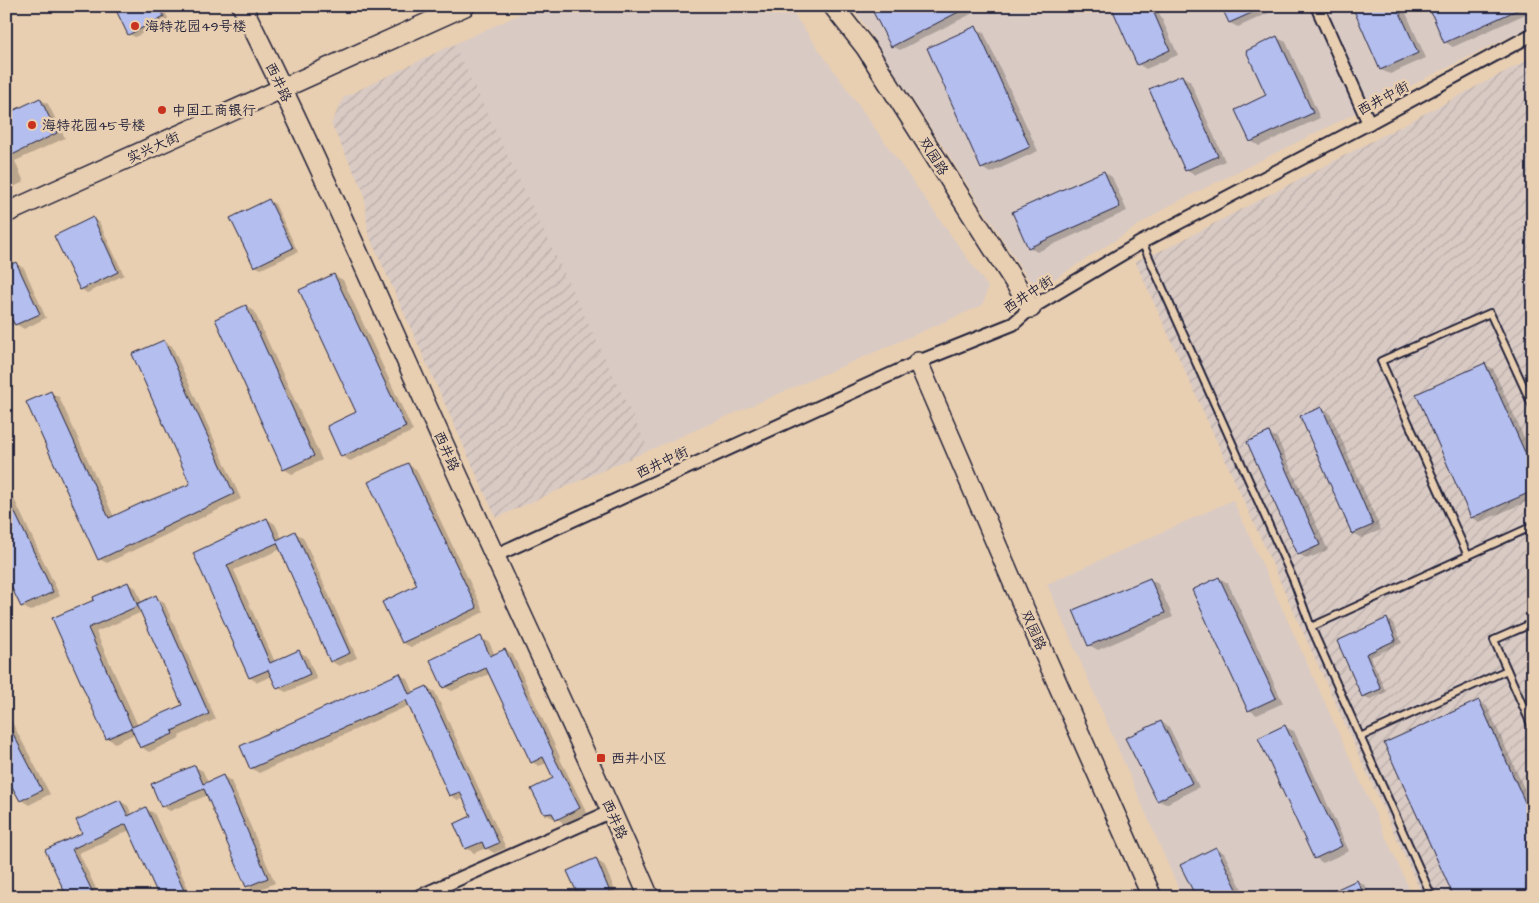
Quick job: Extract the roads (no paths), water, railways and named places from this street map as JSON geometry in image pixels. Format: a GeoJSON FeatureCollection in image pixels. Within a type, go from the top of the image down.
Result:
{"type":"FeatureCollection","features":[{"type":"Feature","properties":{"kind":"street","name":"西井路"},"geometry":{"type":"LineString","coordinates":[[242,6],[283,88],[494,556],[612,811],[649,897]]}},
{"type":"Feature","properties":{"kind":"street","name":"实兴大街"},"geometry":{"type":"LineString","coordinates":[[6,213],[465,6]]}},
{"type":"Feature","properties":{"kind":"street","name":"双园路"},"geometry":{"type":"LineString","coordinates":[[833,6],[866,48],[1031,308]]}},
{"type":"Feature","properties":{"kind":"street"},"geometry":{"type":"LineString","coordinates":[[1317,6],[1369,123]]}},
{"type":"Feature","properties":{"kind":"street","name":"西井中街"},"geometry":{"type":"LineString","coordinates":[[494,556],[918,362],[1013,324],[1031,308],[1142,242],[1369,123],[1533,34]]}},
{"type":"Feature","properties":{"kind":"street","name":"双园路"},"geometry":{"type":"LineString","coordinates":[[918,362],[1020,599],[1152,897]]}},
{"type":"Feature","properties":{"kind":"street"},"geometry":{"type":"LineString","coordinates":[[418,897],[612,811]]}},
{"type":"Feature","properties":{"kind":"lane"},"geometry":{"type":"LineString","coordinates":[[1142,242],[1293,579],[1311,627],[1432,897]]}},
{"type":"Feature","properties":{"kind":"lane"},"geometry":{"type":"LineString","coordinates":[[1468,556],[1381,362],[1490,313],[1533,407]]}},
{"type":"Feature","properties":{"kind":"lane"},"geometry":{"type":"LineString","coordinates":[[1311,627],[1533,526]]}},
{"type":"Feature","properties":{"kind":"lane"},"geometry":{"type":"LineString","coordinates":[[1533,623],[1494,640],[1533,728]]}},
{"type":"Feature","properties":{"kind":"lane"},"geometry":{"type":"LineString","coordinates":[[1360,737],[1507,670]]}},
{"type":"Feature","properties":{"kind":"place","name":"海特花园49号楼"},"geometry":{"type":"Point","coordinates":[135,26]}},
{"type":"Feature","properties":{"kind":"place","name":"中国工商银行"},"geometry":{"type":"Point","coordinates":[162,110]}},
{"type":"Feature","properties":{"kind":"place","name":"海特花园45号楼"},"geometry":{"type":"Point","coordinates":[32,125]}},
{"type":"Feature","properties":{"kind":"place","name":"西井小区"},"geometry":{"type":"Point","coordinates":[601,758]}}]}
